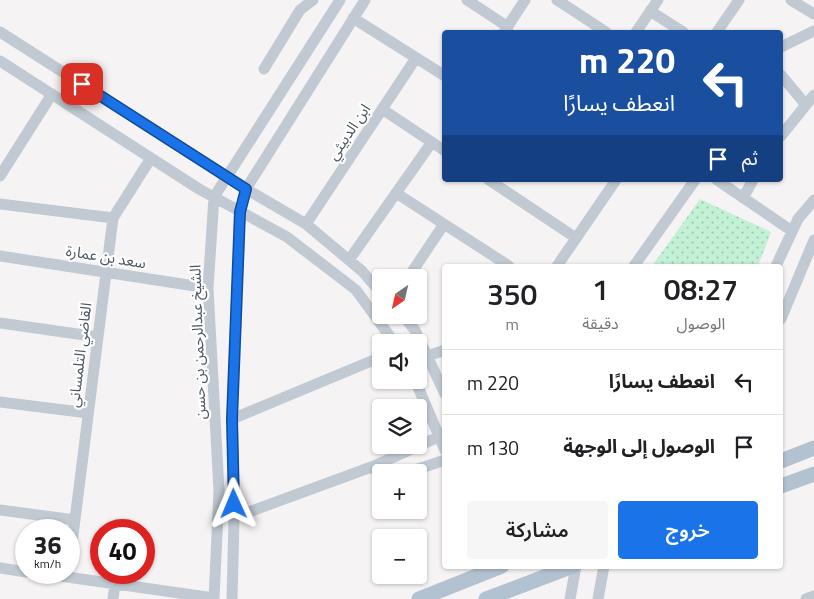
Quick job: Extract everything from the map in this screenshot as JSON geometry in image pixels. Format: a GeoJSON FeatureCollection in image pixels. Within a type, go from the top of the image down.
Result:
{"type":"FeatureCollection","features":[{"type":"Feature","properties":{"kind":"main road"},"geometry":{"type":"LineString","coordinates":[[783,460],[814,448]]}},
{"type":"Feature","properties":{"kind":"main road"},"geometry":{"type":"LineString","coordinates":[[783,485],[814,474]]}},
{"type":"Feature","properties":{"kind":"main road"},"geometry":{"type":"LineString","coordinates":[[419,599],[492,569]]}},
{"type":"Feature","properties":{"kind":"main road"},"geometry":{"type":"LineString","coordinates":[[486,599],[566,569]]}},
{"type":"Feature","properties":{"kind":"street"},"geometry":{"type":"LineString","coordinates":[[264,69],[300,10],[313,0]]}},
{"type":"Feature","properties":{"kind":"street"},"geometry":{"type":"LineString","coordinates":[[214,197],[340,0]]}},
{"type":"Feature","properties":{"kind":"street"},"geometry":{"type":"LineString","coordinates":[[232,599],[234,521],[232,419],[240,212],[246,189],[365,0]]}},
{"type":"Feature","properties":{"kind":"street"},"geometry":{"type":"LineString","coordinates":[[467,0],[506,30],[525,0]]}},
{"type":"Feature","properties":{"kind":"street"},"geometry":{"type":"LineString","coordinates":[[556,0],[603,30]]}},
{"type":"Feature","properties":{"kind":"street"},"geometry":{"type":"LineString","coordinates":[[637,30],[658,0]]}},
{"type":"Feature","properties":{"kind":"street"},"geometry":{"type":"LineString","coordinates":[[718,30],[739,0]]}},
{"type":"Feature","properties":{"kind":"street"},"geometry":{"type":"LineString","coordinates":[[791,0],[814,14]]}},
{"type":"Feature","properties":{"kind":"street"},"geometry":{"type":"LineString","coordinates":[[650,11],[680,30]]}},
{"type":"Feature","properties":{"kind":"street"},"geometry":{"type":"LineString","coordinates":[[353,18],[442,74]]}},
{"type":"Feature","properties":{"kind":"street"},"geometry":{"type":"LineString","coordinates":[[783,46],[814,31]]}},
{"type":"Feature","properties":{"kind":"street"},"geometry":{"type":"LineString","coordinates":[[0,32],[246,189],[306,224],[362,271],[372,282]]}},
{"type":"Feature","properties":{"kind":"street","name":"ابن الدبيثي"},"geometry":{"type":"LineString","coordinates":[[306,224],[416,58]]}},
{"type":"Feature","properties":{"kind":"street"},"geometry":{"type":"LineString","coordinates":[[0,62],[214,197],[287,237],[356,290],[388,334]]}},
{"type":"Feature","properties":{"kind":"street"},"geometry":{"type":"LineString","coordinates":[[783,77],[806,105]]}},
{"type":"Feature","properties":{"kind":"street"},"geometry":{"type":"LineString","coordinates":[[0,176],[52,94]]}},
{"type":"Feature","properties":{"kind":"street"},"geometry":{"type":"LineString","coordinates":[[783,134],[814,95]]}},
{"type":"Feature","properties":{"kind":"street"},"geometry":{"type":"LineString","coordinates":[[382,109],[442,148]]}},
{"type":"Feature","properties":{"kind":"street"},"geometry":{"type":"LineString","coordinates":[[348,260],[432,142]]}},
{"type":"Feature","properties":{"kind":"street","name":"القاضي التلمساني"},"geometry":{"type":"LineString","coordinates":[[75,519],[113,218],[151,158]]}},
{"type":"Feature","properties":{"kind":"street"},"geometry":{"type":"LineString","coordinates":[[492,182],[576,238]]}},
{"type":"Feature","properties":{"kind":"street"},"geometry":{"type":"LineString","coordinates":[[558,264],[611,182]]}},
{"type":"Feature","properties":{"kind":"street"},"geometry":{"type":"LineString","coordinates":[[635,264],[693,182]]}},
{"type":"Feature","properties":{"kind":"street"},"geometry":{"type":"LineString","coordinates":[[720,182],[792,231]]}},
{"type":"Feature","properties":{"kind":"street"},"geometry":{"type":"LineString","coordinates":[[743,198],[752,182]]}},
{"type":"Feature","properties":{"kind":"street"},"geometry":{"type":"LineString","coordinates":[[396,193],[506,264]]}},
{"type":"Feature","properties":{"kind":"street","name":"الشيخ عبدالرحمن بن حسن"},"geometry":{"type":"LineString","coordinates":[[214,197],[208,288],[219,491],[214,598]]}},
{"type":"Feature","properties":{"kind":"street"},"geometry":{"type":"LineString","coordinates":[[777,264],[798,220],[814,200]]}},
{"type":"Feature","properties":{"kind":"street"},"geometry":{"type":"LineString","coordinates":[[0,204],[113,218]]}},
{"type":"Feature","properties":{"kind":"street"},"geometry":{"type":"LineString","coordinates":[[414,269],[444,224]]}},
{"type":"Feature","properties":{"kind":"street"},"geometry":{"type":"LineString","coordinates":[[783,314],[814,240]]}},
{"type":"Feature","properties":{"kind":"street","name":"سعد بن عمارة"},"geometry":{"type":"LineString","coordinates":[[0,256],[208,288]]}},
{"type":"Feature","properties":{"kind":"street"},"geometry":{"type":"LineString","coordinates":[[0,323],[98,337]]}},
{"type":"Feature","properties":{"kind":"street"},"geometry":{"type":"LineString","coordinates":[[442,351],[427,356],[442,388]]}},
{"type":"Feature","properties":{"kind":"street"},"geometry":{"type":"LineString","coordinates":[[232,419],[372,362]]}},
{"type":"Feature","properties":{"kind":"street"},"geometry":{"type":"LineString","coordinates":[[379,464],[442,436],[419,389]]}},
{"type":"Feature","properties":{"kind":"street"},"geometry":{"type":"LineString","coordinates":[[0,402],[88,413]]}},
{"type":"Feature","properties":{"kind":"street"},"geometry":{"type":"LineString","coordinates":[[427,466],[442,461]]}},
{"type":"Feature","properties":{"kind":"street"},"geometry":{"type":"LineString","coordinates":[[246,513],[372,467]]}},
{"type":"Feature","properties":{"kind":"street"},"geometry":{"type":"LineString","coordinates":[[0,510],[68,519]]}},
{"type":"Feature","properties":{"kind":"street"},"geometry":{"type":"LineString","coordinates":[[0,568],[15,570]]}},
{"type":"Feature","properties":{"kind":"street"},"geometry":{"type":"LineString","coordinates":[[570,599],[574,569]]}},
{"type":"Feature","properties":{"kind":"street"},"geometry":{"type":"LineString","coordinates":[[598,599],[603,569]]}},
{"type":"Feature","properties":{"kind":"street"},"geometry":{"type":"LineString","coordinates":[[113,599],[115,584],[214,598]]}},
{"type":"Feature","properties":{"kind":"street"},"geometry":{"type":"LineString","coordinates":[[806,599],[814,596]]}},
{"type":"Feature","properties":{"kind":"green space"},"geometry":{"type":"Polygon","coordinates":[[[700,199],[771,232],[759,264],[653,264],[700,199]]]}},
{"type":"Feature","properties":{"kind":"route"},"geometry":{"type":"LineString","coordinates":[[82,84],[246,189],[240,212],[232,419],[234,504]]}}]}
